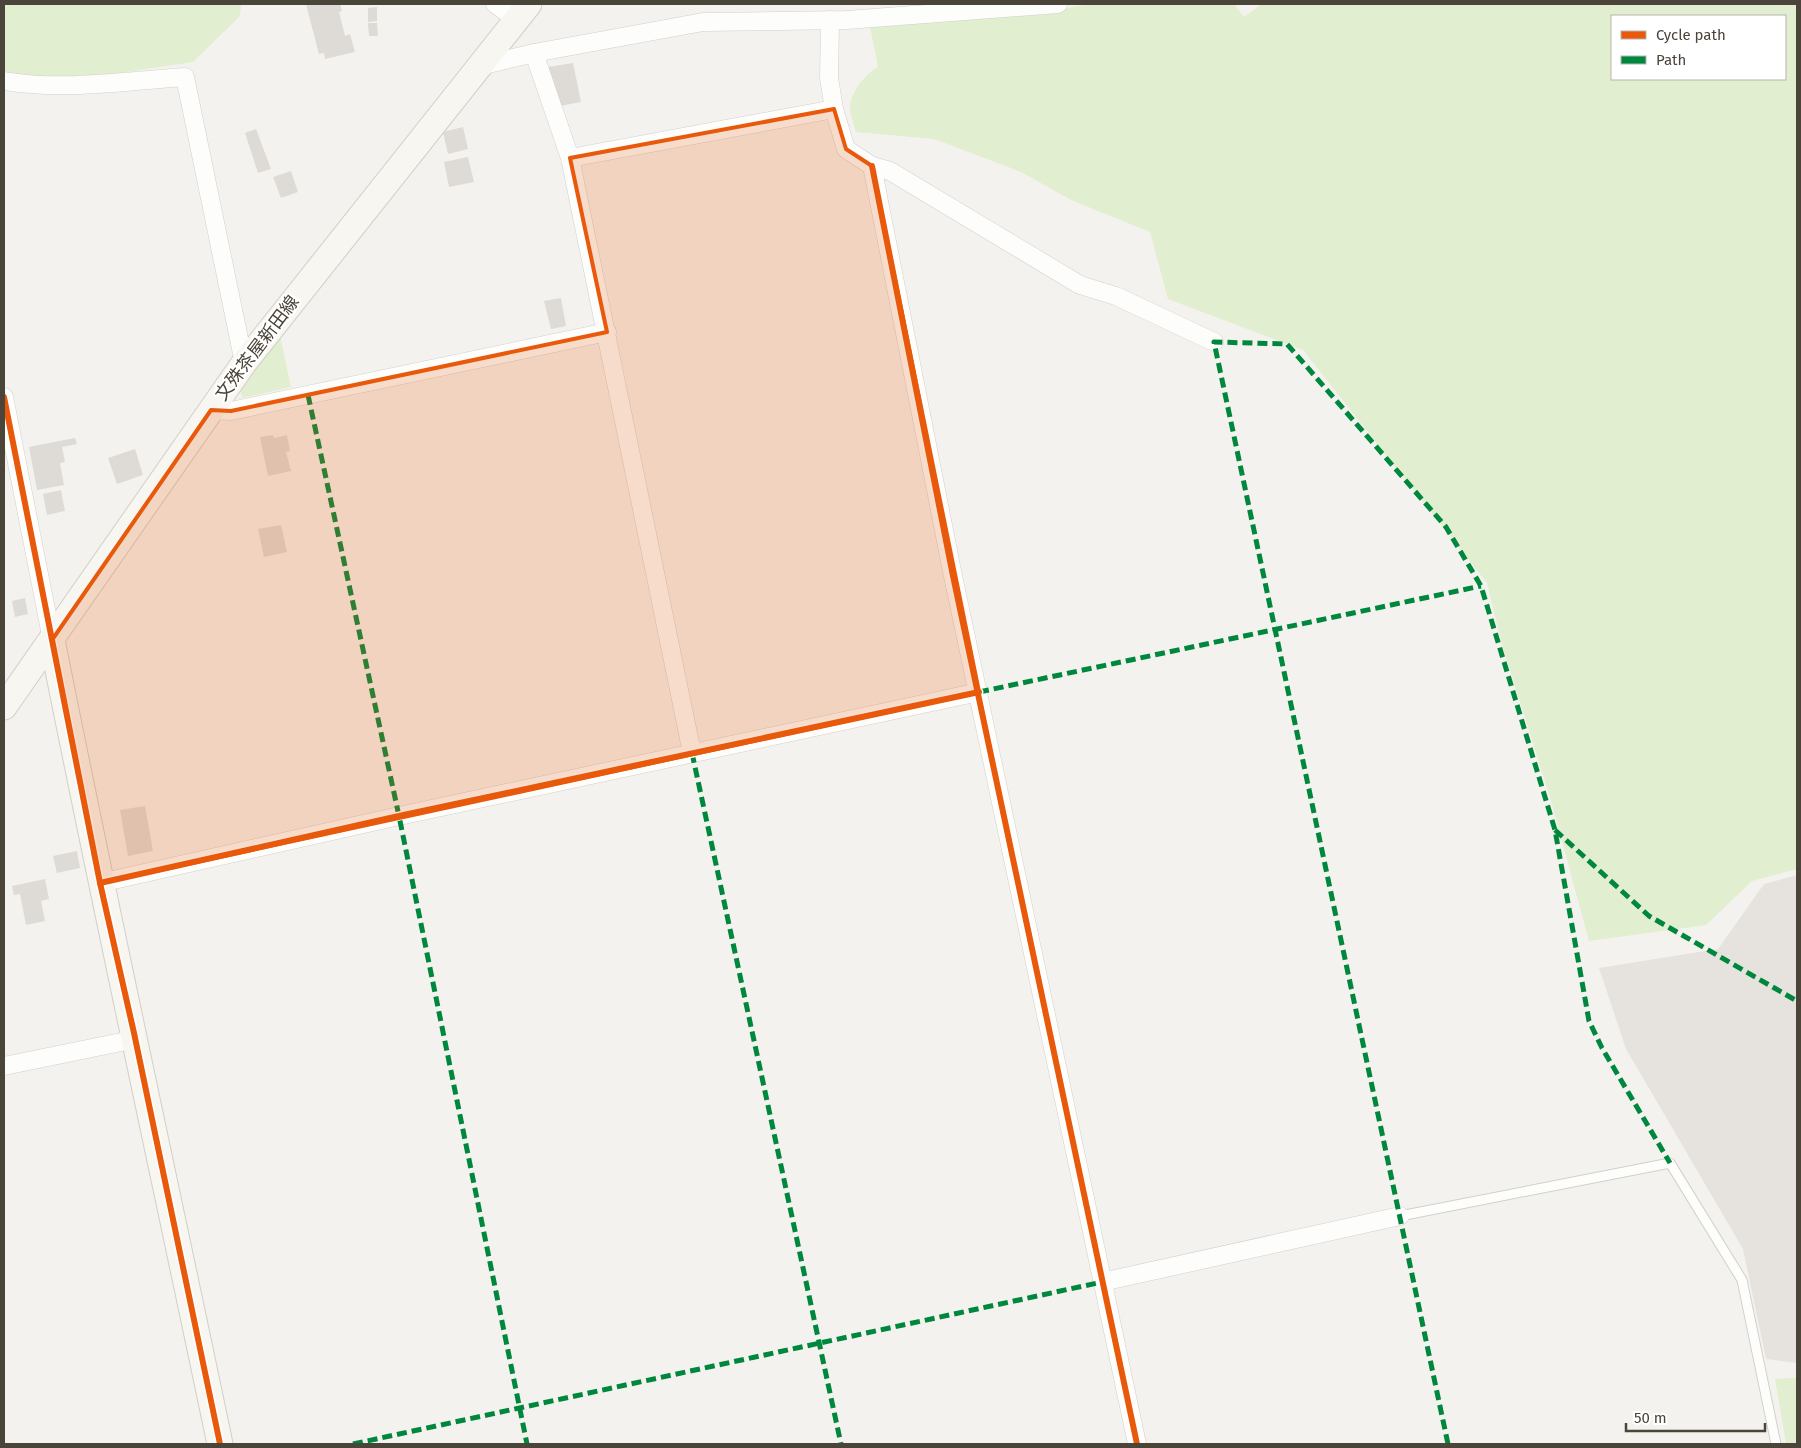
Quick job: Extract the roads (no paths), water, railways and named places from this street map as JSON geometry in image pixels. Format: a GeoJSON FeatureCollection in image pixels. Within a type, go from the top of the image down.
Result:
{"type":"FeatureCollection","features":[{"type":"Feature","properties":{"kind":"main road","name":"文殊茶屋新田線"},"geometry":{"type":"LineString","coordinates":[[4,707],[244,363],[523,11]]}},
{"type":"Feature","properties":{"kind":"main road"},"geometry":{"type":"LineString","coordinates":[[52,640],[100,883],[136,1039],[220,1444]]}},
{"type":"Feature","properties":{"kind":"street"},"geometry":{"type":"LineString","coordinates":[[495,4],[523,11]]}},
{"type":"Feature","properties":{"kind":"street"},"geometry":{"type":"LineString","coordinates":[[480,66],[534,53],[703,22],[830,20],[1006,6],[1058,4]]}},
{"type":"Feature","properties":{"kind":"street"},"geometry":{"type":"LineString","coordinates":[[830,20],[829,78],[834,110],[846,149],[872,166],[890,171],[1080,285],[1116,296],[1214,342]]}},
{"type":"Feature","properties":{"kind":"street"},"geometry":{"type":"LineString","coordinates":[[534,53],[570,158],[692,753]]}},
{"type":"Feature","properties":{"kind":"street"},"geometry":{"type":"LineString","coordinates":[[4,81],[21,84],[71,85],[186,77],[244,363]]}},
{"type":"Feature","properties":{"kind":"street"},"geometry":{"type":"LineString","coordinates":[[570,158],[834,110]]}},
{"type":"Feature","properties":{"kind":"street"},"geometry":{"type":"LineString","coordinates":[[872,166],[953,576],[1138,1444]]}},
{"type":"Feature","properties":{"kind":"street"},"geometry":{"type":"LineString","coordinates":[[211,410],[231,412],[607,332]]}},
{"type":"Feature","properties":{"kind":"street"},"geometry":{"type":"LineString","coordinates":[[4,397],[10,454],[52,640]]}},
{"type":"Feature","properties":{"kind":"street"},"geometry":{"type":"LineString","coordinates":[[100,883],[979,692]]}},
{"type":"Feature","properties":{"kind":"street"},"geometry":{"type":"LineString","coordinates":[[4,1066],[136,1039]]}},
{"type":"Feature","properties":{"kind":"street"},"geometry":{"type":"LineString","coordinates":[[1102,1282],[1400,1216]]}},
{"type":"Feature","properties":{"kind":"lane"},"geometry":{"type":"LineString","coordinates":[[1400,1216],[1670,1163],[1742,1280],[1776,1444]]}}]}
